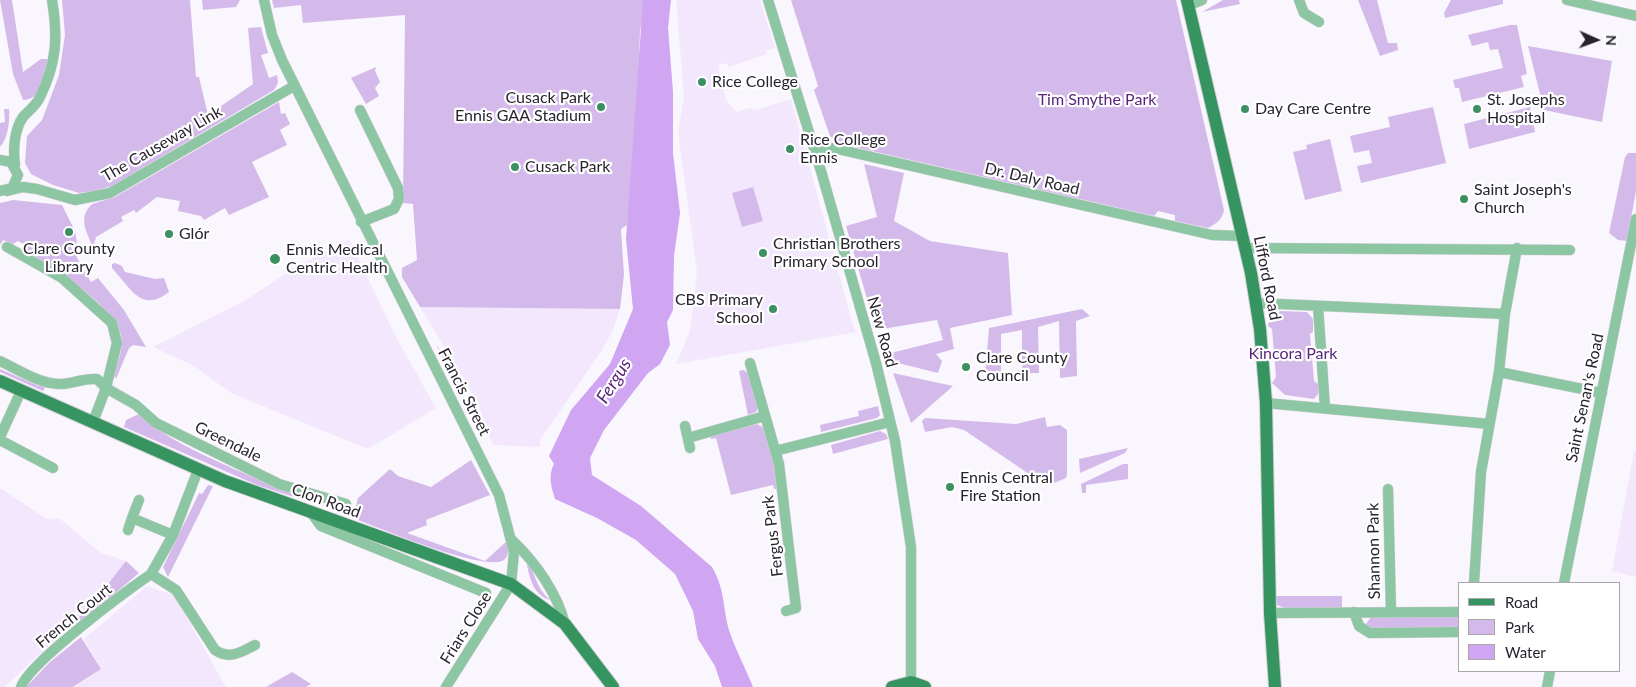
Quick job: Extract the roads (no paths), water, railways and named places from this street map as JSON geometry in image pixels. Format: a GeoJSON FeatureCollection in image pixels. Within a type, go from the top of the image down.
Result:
{"type":"FeatureCollection","features":[{"type":"Feature","properties":{"kind":"main road","name":"Lifford Road"},"geometry":{"type":"LineString","coordinates":[[1188,3],[1244,242],[1256,303],[1266,403],[1270,612],[1275,687]]}},
{"type":"Feature","properties":{"kind":"main road","name":"Clon Road"},"geometry":{"type":"LineString","coordinates":[[0,381],[198,470],[312,514],[511,584],[548,610],[564,624],[613,687]]}},
{"type":"Feature","properties":{"kind":"main road"},"geometry":{"type":"LineString","coordinates":[[892,687],[911,682],[925,687]]}},
{"type":"Feature","properties":{"kind":"street"},"geometry":{"type":"LineString","coordinates":[[4,191],[15,185],[16,168],[13,153],[19,125],[24,116],[35,107],[52,66],[57,32],[52,0]]}},
{"type":"Feature","properties":{"kind":"street","name":"Francis Street"},"geometry":{"type":"LineString","coordinates":[[264,0],[272,35],[294,86],[499,495],[515,559],[511,584]]}},
{"type":"Feature","properties":{"kind":"street","name":"New Road"},"geometry":{"type":"LineString","coordinates":[[768,0],[815,150],[876,364],[895,441],[910,540],[911,682]]}},
{"type":"Feature","properties":{"kind":"street"},"geometry":{"type":"LineString","coordinates":[[1188,3],[1202,0]]}},
{"type":"Feature","properties":{"kind":"street"},"geometry":{"type":"LineString","coordinates":[[1299,0],[1304,13],[1319,22]]}},
{"type":"Feature","properties":{"kind":"street"},"geometry":{"type":"LineString","coordinates":[[1567,0],[1636,16]]}},
{"type":"Feature","properties":{"kind":"street","name":"The Causeway Link"},"geometry":{"type":"LineString","coordinates":[[4,191],[23,187],[75,200],[110,192],[294,86]]}},
{"type":"Feature","properties":{"kind":"street"},"geometry":{"type":"LineString","coordinates":[[360,110],[398,188],[399,199],[394,209],[361,222]]}},
{"type":"Feature","properties":{"kind":"street"},"geometry":{"type":"LineString","coordinates":[[15,141],[0,159],[11,162],[16,168]]}},
{"type":"Feature","properties":{"kind":"street","name":"Dr. Daly Road"},"geometry":{"type":"LineString","coordinates":[[815,150],[833,148],[1244,242]]}},
{"type":"Feature","properties":{"kind":"street","name":"The Causeway Link"},"geometry":{"type":"LineString","coordinates":[[16,168],[26,181],[37,189]]}},
{"type":"Feature","properties":{"kind":"street","name":"Saint Senan's Road"},"geometry":{"type":"LineString","coordinates":[[1564,582],[1636,219]]}},
{"type":"Feature","properties":{"kind":"street"},"geometry":{"type":"LineString","coordinates":[[1244,242],[1570,250]]}},
{"type":"Feature","properties":{"kind":"street"},"geometry":{"type":"LineString","coordinates":[[7,247],[62,278],[112,323],[117,343],[106,388],[93,422]]}},
{"type":"Feature","properties":{"kind":"street"},"geometry":{"type":"LineString","coordinates":[[1474,582],[1481,472],[1499,372],[1505,314],[1517,248]]}},
{"type":"Feature","properties":{"kind":"street"},"geometry":{"type":"LineString","coordinates":[[1256,303],[1505,314]]}},
{"type":"Feature","properties":{"kind":"street"},"geometry":{"type":"LineString","coordinates":[[1318,306],[1325,408]]}},
{"type":"Feature","properties":{"kind":"street","name":"Greendale"},"geometry":{"type":"LineString","coordinates":[[0,361],[48,383],[63,384],[86,378],[97,379],[106,388],[136,405],[156,422],[279,484],[346,504]]}},
{"type":"Feature","properties":{"kind":"street","name":"Fergus Park"},"geometry":{"type":"LineString","coordinates":[[750,363],[779,464],[796,608],[786,611]]}},
{"type":"Feature","properties":{"kind":"street"},"geometry":{"type":"LineString","coordinates":[[1499,372],[1602,393]]}},
{"type":"Feature","properties":{"kind":"street"},"geometry":{"type":"LineString","coordinates":[[21,391],[0,439],[52,468]]}},
{"type":"Feature","properties":{"kind":"street"},"geometry":{"type":"LineString","coordinates":[[1266,403],[1489,424]]}},
{"type":"Feature","properties":{"kind":"street"},"geometry":{"type":"LineString","coordinates":[[685,426],[689,443],[764,416]]}},
{"type":"Feature","properties":{"kind":"street"},"geometry":{"type":"LineString","coordinates":[[775,451],[890,422]]}},
{"type":"Feature","properties":{"kind":"street","name":"French Court"},"geometry":{"type":"LineString","coordinates":[[21,687],[24,678],[53,651],[151,574],[173,535],[198,470]]}},
{"type":"Feature","properties":{"kind":"street","name":"Shannon Park"},"geometry":{"type":"LineString","coordinates":[[1388,489],[1391,612]]}},
{"type":"Feature","properties":{"kind":"street"},"geometry":{"type":"LineString","coordinates":[[128,530],[139,500]]}},
{"type":"Feature","properties":{"kind":"street"},"geometry":{"type":"LineString","coordinates":[[312,514],[321,526],[486,593]]}},
{"type":"Feature","properties":{"kind":"street"},"geometry":{"type":"LineString","coordinates":[[132,518],[173,535]]}},
{"type":"Feature","properties":{"kind":"street"},"geometry":{"type":"LineString","coordinates":[[512,541],[530,558],[561,608],[564,624]]}},
{"type":"Feature","properties":{"kind":"street"},"geometry":{"type":"LineString","coordinates":[[448,576],[454,564]]}},
{"type":"Feature","properties":{"kind":"street"},"geometry":{"type":"LineString","coordinates":[[151,574],[176,590],[215,650],[231,656],[255,645]]}},
{"type":"Feature","properties":{"kind":"street","name":"Friars Close"},"geometry":{"type":"LineString","coordinates":[[446,687],[511,584]]}},
{"type":"Feature","properties":{"kind":"street","name":"Shannon Park"},"geometry":{"type":"LineString","coordinates":[[1270,612],[1458,612]]}},
{"type":"Feature","properties":{"kind":"street","name":"Shannon Park"},"geometry":{"type":"LineString","coordinates":[[1354,612],[1359,626],[1370,632],[1458,632]]}},
{"type":"Feature","properties":{"kind":"street"},"geometry":{"type":"LineString","coordinates":[[1547,687],[1550,672]]}},
{"type":"Feature","properties":{"kind":"water","name":"Fergus"},"geometry":{"type":"Polygon","coordinates":[[[643,0],[671,0],[668,28],[673,92],[673,153],[680,213],[674,256],[673,310],[667,322],[670,345],[660,364],[648,373],[604,430],[590,458],[592,475],[641,506],[712,567],[720,584],[730,633],[753,687],[722,687],[715,666],[698,639],[693,611],[675,574],[636,540],[597,518],[555,499],[551,486],[551,472],[554,464],[549,456],[571,410],[610,364],[633,309],[626,239],[643,0]]]}},
{"type":"Feature","properties":{"kind":"place","name":"Rice College"},"geometry":{"type":"Point","coordinates":[702,82]}},
{"type":"Feature","properties":{"kind":"place","name":"Cusack Park Ennis GAA Stadium"},"geometry":{"type":"Point","coordinates":[601,107]}},
{"type":"Feature","properties":{"kind":"place","name":"Day Care Centre"},"geometry":{"type":"Point","coordinates":[1245,109]}},
{"type":"Feature","properties":{"kind":"place","name":"St. Josephs Hospital"},"geometry":{"type":"Point","coordinates":[1477,109]}},
{"type":"Feature","properties":{"kind":"place","name":"Rice College Ennis"},"geometry":{"type":"Point","coordinates":[790,149]}},
{"type":"Feature","properties":{"kind":"place","name":"Cusack Park"},"geometry":{"type":"Point","coordinates":[515,167]}},
{"type":"Feature","properties":{"kind":"place","name":"Saint Joseph's Church"},"geometry":{"type":"Point","coordinates":[1464,199]}},
{"type":"Feature","properties":{"kind":"place","name":"Clare County Library"},"geometry":{"type":"Point","coordinates":[69,232]}},
{"type":"Feature","properties":{"kind":"place","name":"Glór"},"geometry":{"type":"Point","coordinates":[169,234]}},
{"type":"Feature","properties":{"kind":"place","name":"Christian Brothers Primary School"},"geometry":{"type":"Point","coordinates":[763,253]}},
{"type":"Feature","properties":{"kind":"place","name":"Ennis Medical Centric Health"},"geometry":{"type":"Point","coordinates":[275,259]}},
{"type":"Feature","properties":{"kind":"place","name":"CBS Primary School"},"geometry":{"type":"Point","coordinates":[773,309]}},
{"type":"Feature","properties":{"kind":"place","name":"Clare County Council"},"geometry":{"type":"Point","coordinates":[966,367]}},
{"type":"Feature","properties":{"kind":"place","name":"Ennis Central Fire Station"},"geometry":{"type":"Point","coordinates":[950,487]}},
{"type":"Feature","properties":{"kind":"park label","name":"Tim Smythe Park"},"geometry":{"type":"Point","coordinates":[1097,100]}},
{"type":"Feature","properties":{"kind":"park label","name":"Kincora Park"},"geometry":{"type":"Point","coordinates":[1293,354]}}]}
